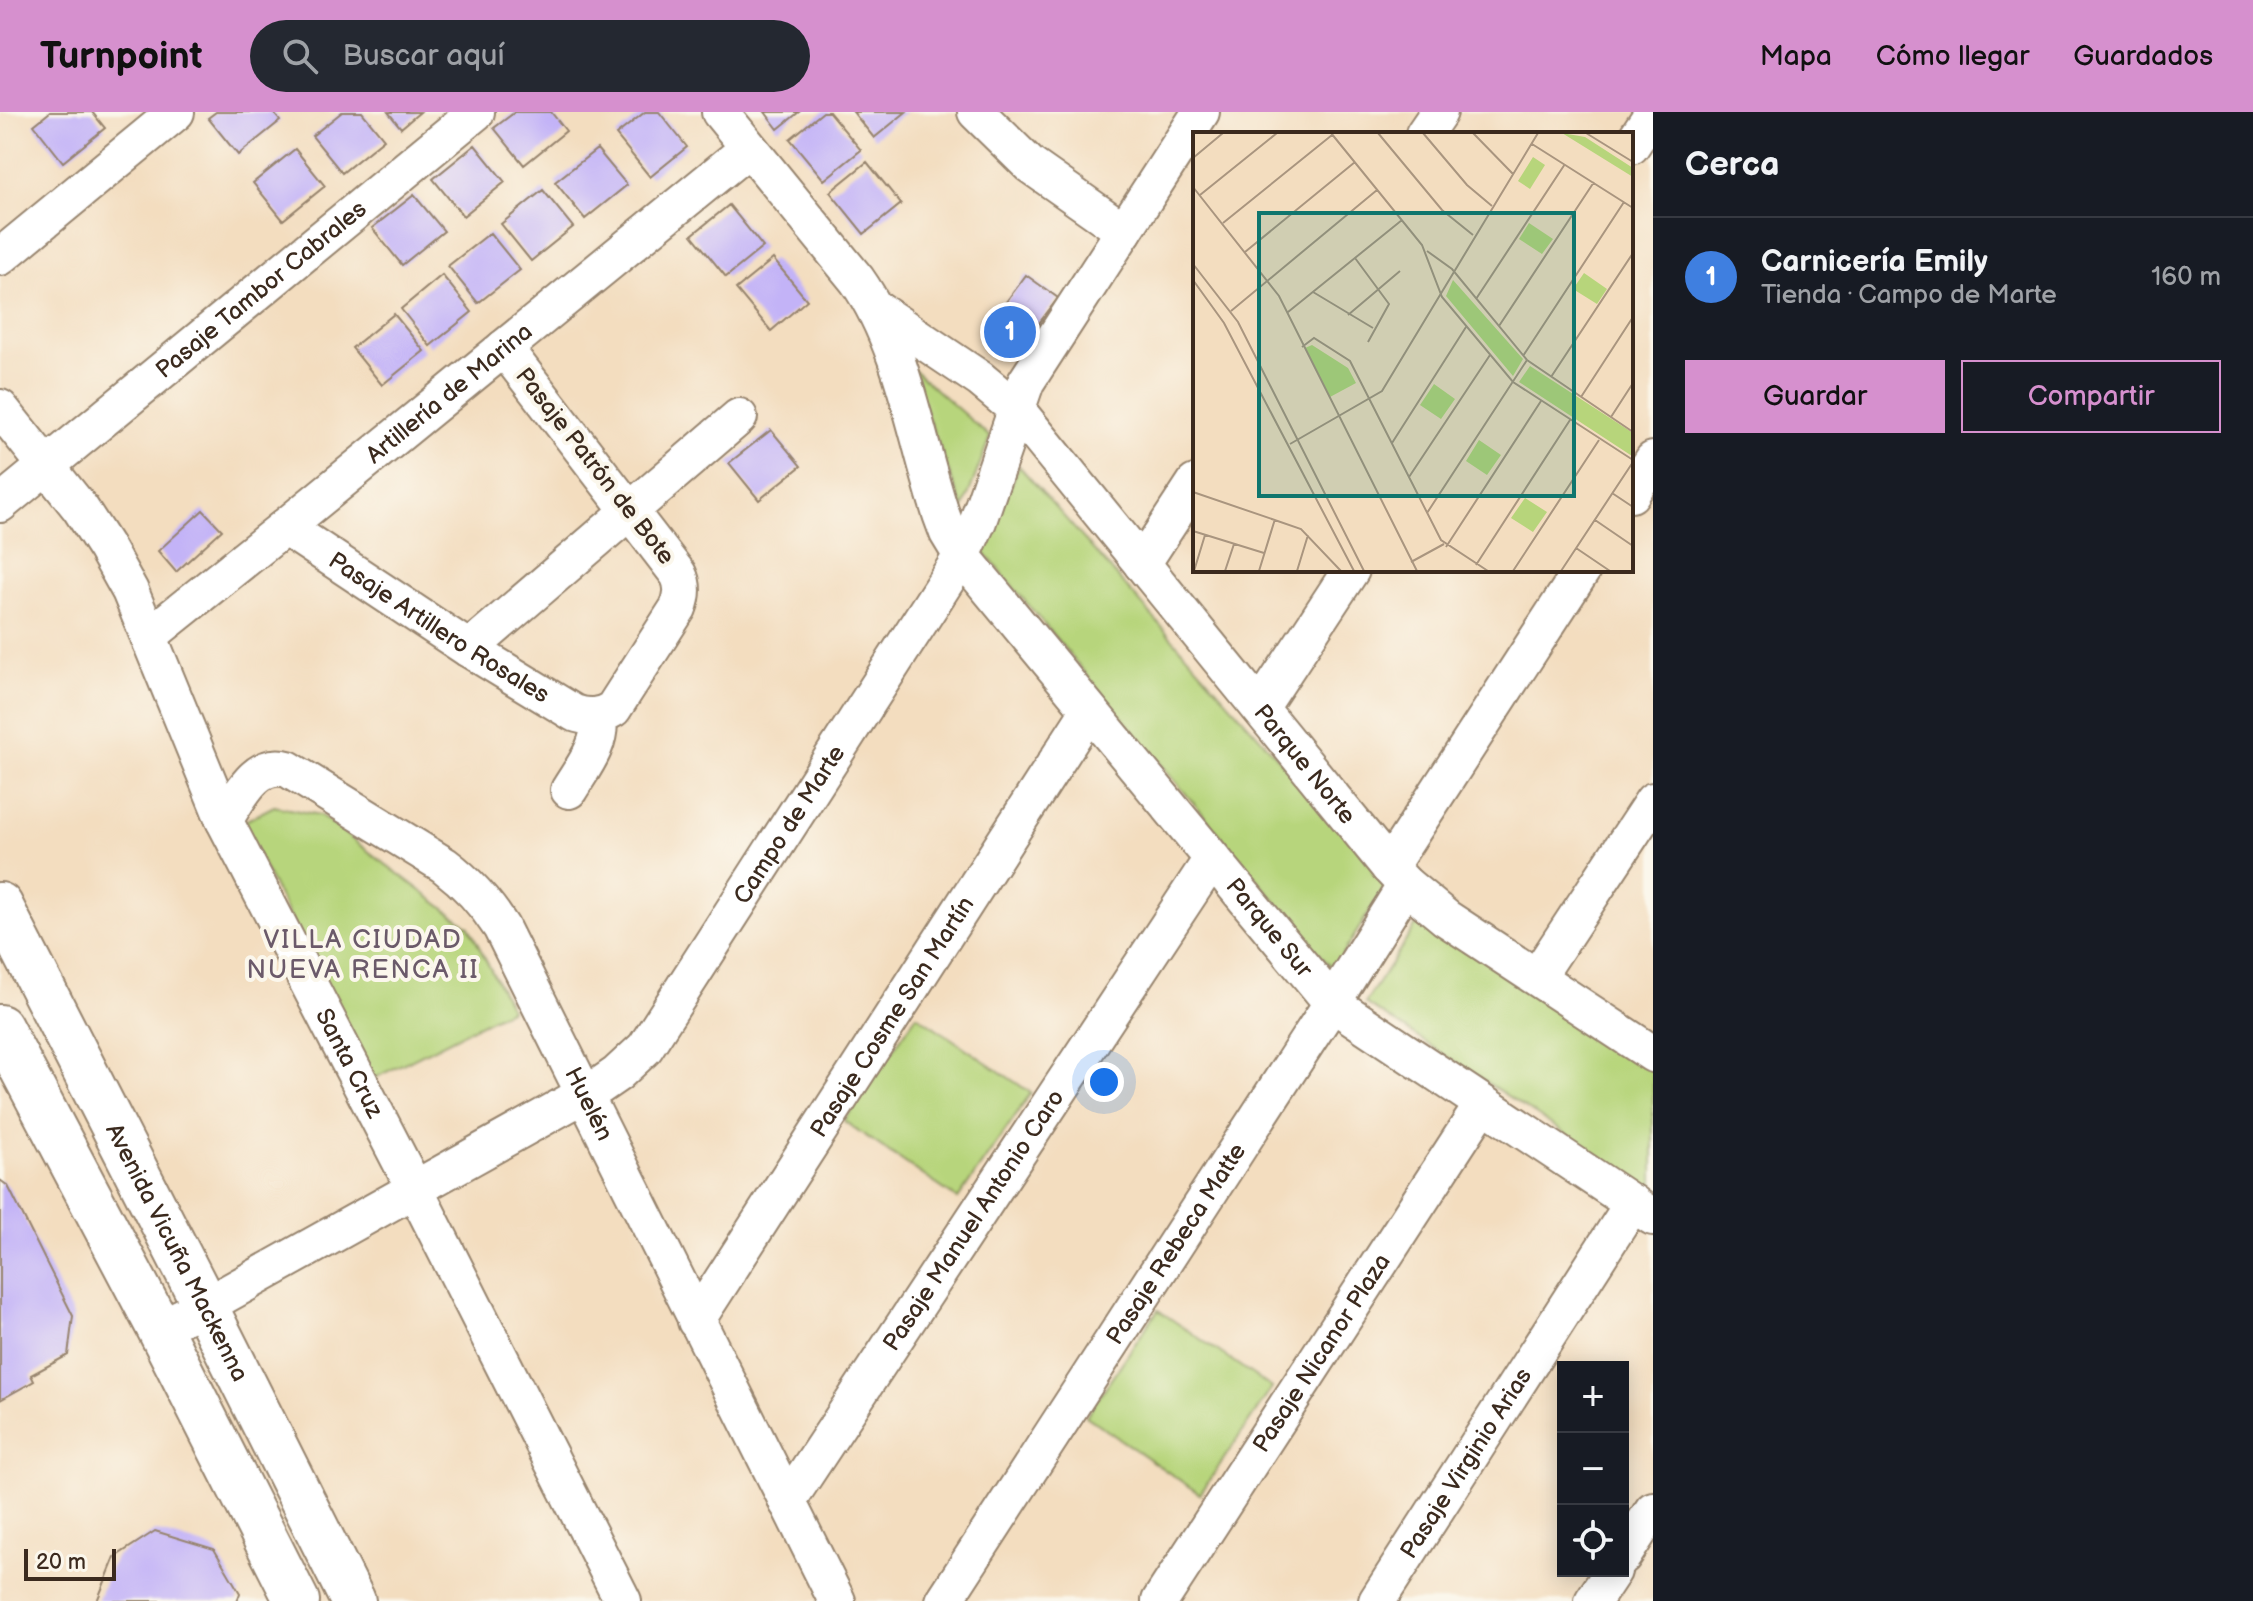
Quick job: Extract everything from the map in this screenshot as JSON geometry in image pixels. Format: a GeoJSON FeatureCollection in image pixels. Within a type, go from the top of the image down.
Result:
{"type":"FeatureCollection","features":[{"type":"Feature","properties":{"kind":"street"},"geometry":{"type":"LineString","coordinates":[[0,257],[176,112]]}},
{"type":"Feature","properties":{"kind":"street","name":"Pasaje Tambor Cabrales"},"geometry":{"type":"LineString","coordinates":[[0,504],[476,112]]}},
{"type":"Feature","properties":{"kind":"street"},"geometry":{"type":"LineString","coordinates":[[720,112],[857,280],[876,309]]}},
{"type":"Feature","properties":{"kind":"street"},"geometry":{"type":"LineString","coordinates":[[976,112],[1030,165],[1124,231]]}},
{"type":"Feature","properties":{"kind":"street","name":"Campo de Marte"},"geometry":{"type":"LineString","coordinates":[[159,1328],[205,1306],[585,1094],[617,1074],[645,1048],[962,556],[978,521],[1026,382],[1201,112]]}},
{"type":"Feature","properties":{"kind":"street"},"geometry":{"type":"LineString","coordinates":[[1425,132],[1439,112]]}},
{"type":"Feature","properties":{"kind":"street"},"geometry":{"type":"LineString","coordinates":[[1633,143],[1653,113]]}},
{"type":"Feature","properties":{"kind":"street","name":"Artillería de Marina"},"geometry":{"type":"LineString","coordinates":[[149,636],[749,148]]}},
{"type":"Feature","properties":{"kind":"street","name":"Parque Norte"},"geometry":{"type":"LineString","coordinates":[[876,309],[980,379],[1016,409],[1397,876],[1446,918],[1653,1054]]}},
{"type":"Feature","properties":{"kind":"street","name":"Parque Sur"},"geometry":{"type":"LineString","coordinates":[[876,309],[893,350],[941,514],[962,556],[1332,1003],[1643,1210]]}},
{"type":"Feature","properties":{"kind":"street","name":"Pasaje Patrón de Bote"},"geometry":{"type":"LineString","coordinates":[[504,348],[678,574],[683,590],[682,599],[618,702],[598,716]]}},
{"type":"Feature","properties":{"kind":"street","name":"Santa Cruz"},"geometry":{"type":"LineString","coordinates":[[0,408],[80,508],[130,591],[224,820],[623,1601]]}},
{"type":"Feature","properties":{"kind":"street"},"geometry":{"type":"LineString","coordinates":[[469,649],[739,417]]}},
{"type":"Feature","properties":{"kind":"street"},"geometry":{"type":"LineString","coordinates":[[1633,491],[1653,460]]}},
{"type":"Feature","properties":{"kind":"street"},"geometry":{"type":"LineString","coordinates":[[1142,564],[1193,486]]}},
{"type":"Feature","properties":{"kind":"street","name":"Pasaje Artillero Rosales"},"geometry":{"type":"LineString","coordinates":[[285,527],[469,649],[574,713],[598,716]]}},
{"type":"Feature","properties":{"kind":"street"},"geometry":{"type":"LineString","coordinates":[[1260,708],[1350,572]]}},
{"type":"Feature","properties":{"kind":"street","name":"Pasaje Rebeca Matte"},"geometry":{"type":"LineString","coordinates":[[944,1601],[1332,1003],[1397,876],[1581,572]]}},
{"type":"Feature","properties":{"kind":"street","name":"Pasaje Cosme San Martín"},"geometry":{"type":"LineString","coordinates":[[696,1321],[1089,711]]}},
{"type":"Feature","properties":{"kind":"street"},"geometry":{"type":"LineString","coordinates":[[569,790],[596,745],[598,716]]}},
{"type":"Feature","properties":{"kind":"street","name":"Huelén"},"geometry":{"type":"LineString","coordinates":[[224,820],[253,778],[272,767],[288,769],[463,879],[479,895],[501,927],[837,1601]]}},
{"type":"Feature","properties":{"kind":"street"},"geometry":{"type":"LineString","coordinates":[[1537,977],[1653,801]]}},
{"type":"Feature","properties":{"kind":"street","name":"Pasaje Manuel Antonio Caro"},"geometry":{"type":"LineString","coordinates":[[787,1502],[1212,859]]}},
{"type":"Feature","properties":{"kind":"street","name":"Avenida Vicuña Mackenna"},"geometry":{"type":"LineString","coordinates":[[0,905],[353,1601]]}},
{"type":"Feature","properties":{"kind":"street"},"geometry":{"type":"LineString","coordinates":[[0,1027],[159,1328],[297,1601]]}},
{"type":"Feature","properties":{"kind":"street","name":"Pasaje Nicanor Plaza"},"geometry":{"type":"LineString","coordinates":[[1160,1601],[1483,1104]]}},
{"type":"Feature","properties":{"kind":"street","name":"Pasaje Virginio Arias"},"geometry":{"type":"LineString","coordinates":[[1377,1601],[1643,1210]]}},
{"type":"Feature","properties":{"kind":"street"},"geometry":{"type":"LineString","coordinates":[[1629,1547],[1653,1510]]}},
{"type":"Feature","properties":{"kind":"street"},"geometry":{"type":"LineString","coordinates":[[1593,1601],[1609,1577]]}},
{"type":"Feature","properties":{"kind":"green space"},"geometry":{"type":"Polygon","coordinates":[[[908,365],[990,437],[963,509],[908,365]]]}},
{"type":"Feature","properties":{"kind":"green space"},"geometry":{"type":"Polygon","coordinates":[[[1019,466],[1388,882],[1333,970],[983,551],[1019,466]]]}},
{"type":"Feature","properties":{"kind":"green space"},"geometry":{"type":"Polygon","coordinates":[[[274,806],[320,815],[469,927],[511,1009],[373,1079],[241,823],[274,806]]]}},
{"type":"Feature","properties":{"kind":"green space"},"geometry":{"type":"Polygon","coordinates":[[[1422,916],[1653,1067],[1653,1191],[1365,1003],[1422,916]]]}},
{"type":"Feature","properties":{"kind":"green space"},"geometry":{"type":"Polygon","coordinates":[[[917,1015],[1031,1093],[958,1199],[844,1121],[917,1015]]]}},
{"type":"Feature","properties":{"kind":"green space"},"geometry":{"type":"Polygon","coordinates":[[[1158,1310],[1272,1388],[1200,1494],[1086,1416],[1158,1310]]]}},
{"type":"Feature","properties":{"kind":"building"},"geometry":{"type":"Polygon","coordinates":[[[50,112],[92,112],[105,128],[63,162],[34,125],[50,112]]]}},
{"type":"Feature","properties":{"kind":"building"},"geometry":{"type":"Polygon","coordinates":[[[216,112],[273,112],[280,121],[238,155],[208,118],[216,112]]]}},
{"type":"Feature","properties":{"kind":"building"},"geometry":{"type":"Polygon","coordinates":[[[342,112],[362,112],[384,139],[342,173],[312,136],[342,112]]]}},
{"type":"Feature","properties":{"kind":"building"},"geometry":{"type":"Polygon","coordinates":[[[388,112],[420,112],[401,128],[388,112]]]}},
{"type":"Feature","properties":{"kind":"building"},"geometry":{"type":"Polygon","coordinates":[[[515,112],[551,112],[566,131],[524,165],[494,128],[515,112]]]}},
{"type":"Feature","properties":{"kind":"building"},"geometry":{"type":"Polygon","coordinates":[[[645,112],[659,112],[687,147],[650,177],[616,135],[645,112]]]}},
{"type":"Feature","properties":{"kind":"building"},"geometry":{"type":"Polygon","coordinates":[[[765,112],[799,112],[778,129],[765,112]]]}},
{"type":"Feature","properties":{"kind":"building"},"geometry":{"type":"Polygon","coordinates":[[[823,112],[829,112],[861,150],[824,180],[790,139],[823,112]]]}},
{"type":"Feature","properties":{"kind":"building"},"geometry":{"type":"Polygon","coordinates":[[[853,112],[906,112],[874,138],[853,112]]]}},
{"type":"Feature","properties":{"kind":"building"},"geometry":{"type":"Polygon","coordinates":[[[475,145],[505,182],[463,216],[433,179],[475,145]]]}},
{"type":"Feature","properties":{"kind":"building"},"geometry":{"type":"Polygon","coordinates":[[[295,149],[325,186],[283,220],[253,183],[295,149]]]}},
{"type":"Feature","properties":{"kind":"building"},"geometry":{"type":"Polygon","coordinates":[[[597,149],[627,185],[585,219],[555,182],[597,149]]]}},
{"type":"Feature","properties":{"kind":"building"},"geometry":{"type":"Polygon","coordinates":[[[867,162],[901,204],[864,234],[830,192],[867,162]]]}},
{"type":"Feature","properties":{"kind":"building"},"geometry":{"type":"Polygon","coordinates":[[[543,190],[573,227],[531,261],[501,224],[543,190]]]}},
{"type":"Feature","properties":{"kind":"building"},"geometry":{"type":"Polygon","coordinates":[[[414,195],[444,231],[402,265],[372,228],[414,195]]]}},
{"type":"Feature","properties":{"kind":"building"},"geometry":{"type":"Polygon","coordinates":[[[729,205],[763,247],[726,277],[692,235],[729,205]]]}},
{"type":"Feature","properties":{"kind":"building"},"geometry":{"type":"Polygon","coordinates":[[[490,233],[520,270],[478,303],[448,266],[490,233]]]}},
{"type":"Feature","properties":{"kind":"building"},"geometry":{"type":"Polygon","coordinates":[[[773,259],[807,300],[771,331],[736,289],[773,259]]]}},
{"type":"Feature","properties":{"kind":"building"},"geometry":{"type":"Polygon","coordinates":[[[442,275],[472,312],[430,346],[401,309],[442,275]]]}},
{"type":"Feature","properties":{"kind":"building"},"geometry":{"type":"Polygon","coordinates":[[[1026,275],[1058,298],[1017,352],[986,329],[1026,275]]]}},
{"type":"Feature","properties":{"kind":"building"},"geometry":{"type":"Polygon","coordinates":[[[394,314],[424,351],[382,385],[352,348],[394,314]]]}},
{"type":"Feature","properties":{"kind":"building"},"geometry":{"type":"Polygon","coordinates":[[[771,430],[801,466],[759,500],[729,463],[771,430]]]}},
{"type":"Feature","properties":{"kind":"building"},"geometry":{"type":"Polygon","coordinates":[[[203,510],[222,530],[176,572],[158,551],[203,510]]]}},
{"type":"Feature","properties":{"kind":"building"},"geometry":{"type":"Polygon","coordinates":[[[0,1180],[8,1186],[73,1316],[68,1355],[31,1375],[34,1381],[0,1400],[0,1180]]]}},
{"type":"Feature","properties":{"kind":"building"},"geometry":{"type":"Polygon","coordinates":[[[155,1531],[214,1549],[240,1593],[237,1601],[97,1601],[115,1557],[155,1531]]]}},
{"type":"Feature","properties":{"kind":"place","name":"Carnicería Emily"},"geometry":{"type":"Point","coordinates":[1010,332]}},
{"type":"Feature","properties":{"kind":"district","name":"VILLA CIUDAD NUEVA RENCA II"},"geometry":{"type":"Point","coordinates":[363,955]}}]}
